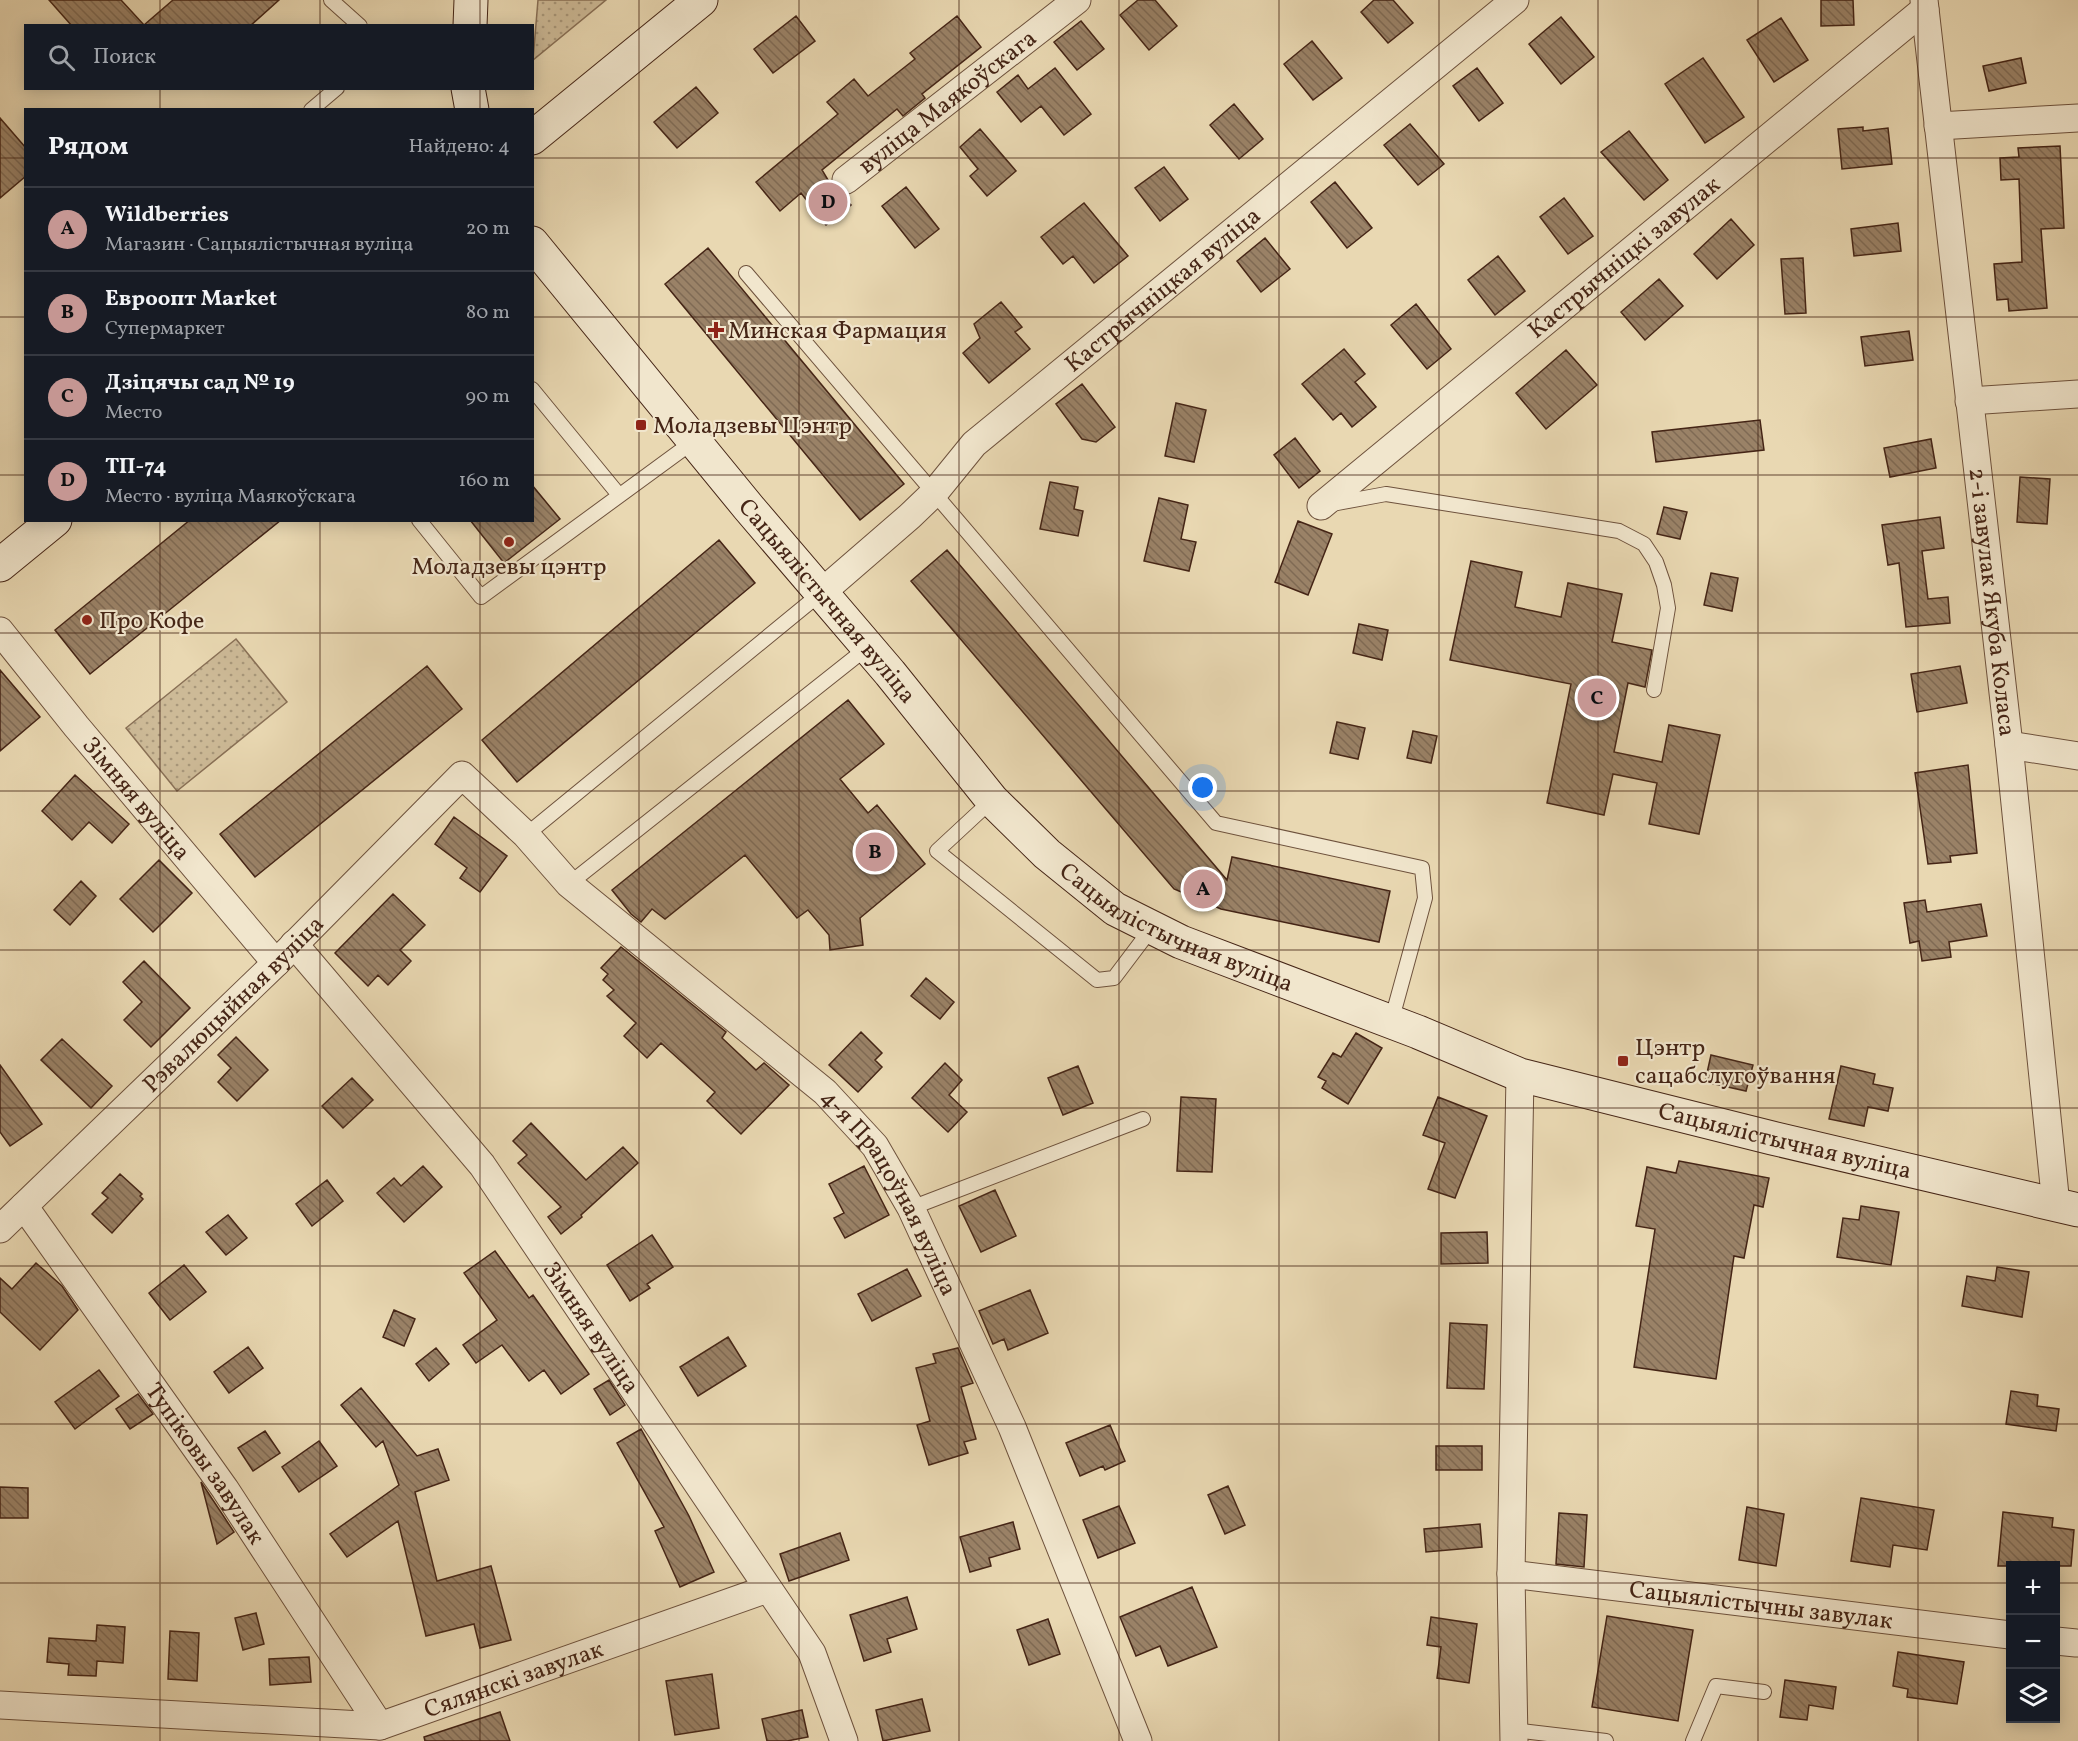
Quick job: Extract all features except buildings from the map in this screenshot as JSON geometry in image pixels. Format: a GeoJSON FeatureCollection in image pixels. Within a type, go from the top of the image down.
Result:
{"type":"FeatureCollection","features":[{"type":"Feature","properties":{"kind":"main road"},"geometry":{"type":"LineString","coordinates":[[470,24],[471,0]]}},
{"type":"Feature","properties":{"kind":"main road"},"geometry":{"type":"LineString","coordinates":[[534,136],[701,0]]}},
{"type":"Feature","properties":{"kind":"main road"},"geometry":{"type":"LineString","coordinates":[[468,90],[472,108]]}},
{"type":"Feature","properties":{"kind":"main road","name":"Сацыялістычная вуліца"},"geometry":{"type":"LineString","coordinates":[[534,245],[694,441],[868,647],[992,800],[1047,854],[1115,909],[1151,928],[1520,1075],[1772,1138],[2067,1207]]}},
{"type":"Feature","properties":{"kind":"main road"},"geometry":{"type":"LineString","coordinates":[[0,565],[53,522]]}},
{"type":"Feature","properties":{"kind":"street","name":"вуліца Маякоўскага"},"geometry":{"type":"LineString","coordinates":[[846,180],[1077,0]]}},
{"type":"Feature","properties":{"kind":"street","name":"Кастрычніцкая вуліца"},"geometry":{"type":"LineString","coordinates":[[821,593],[935,492],[974,444],[1515,0]]}},
{"type":"Feature","properties":{"kind":"street","name":"2-і завулак Якуба Коласа"},"geometry":{"type":"LineString","coordinates":[[1924,4],[2009,745],[2067,1207]]}},
{"type":"Feature","properties":{"kind":"street","name":"Кастрычніцкі завулак"},"geometry":{"type":"LineString","coordinates":[[1321,506],[1924,4]]}},
{"type":"Feature","properties":{"kind":"street"},"geometry":{"type":"LineString","coordinates":[[1938,126],[2078,118]]}},
{"type":"Feature","properties":{"kind":"street"},"geometry":{"type":"LineString","coordinates":[[1969,401],[2078,394]]}},
{"type":"Feature","properties":{"kind":"street","name":"Зімняя вуліца"},"geometry":{"type":"LineString","coordinates":[[0,631],[76,726],[482,1165],[812,1653],[844,1741]]}},
{"type":"Feature","properties":{"kind":"street"},"geometry":{"type":"LineString","coordinates":[[2009,745],[2078,756]]}},
{"type":"Feature","properties":{"kind":"street","name":"4-я Працоўная вуліца"},"geometry":{"type":"LineString","coordinates":[[462,775],[526,835],[569,884],[825,1092],[875,1146],[912,1208],[1012,1427],[1138,1741]]}},
{"type":"Feature","properties":{"kind":"street","name":"Рэвалюцыйная вуліца"},"geometry":{"type":"LineString","coordinates":[[0,1229],[285,953],[462,775]]}},
{"type":"Feature","properties":{"kind":"street"},"geometry":{"type":"LineString","coordinates":[[1514,1736],[1511,1574],[1520,1075]]}},
{"type":"Feature","properties":{"kind":"street","name":"Тупіковы завулак"},"geometry":{"type":"LineString","coordinates":[[24,1206],[225,1489],[380,1726]]}},
{"type":"Feature","properties":{"kind":"street","name":"Сацыялістычны завулак"},"geometry":{"type":"LineString","coordinates":[[1511,1574],[2006,1635]]}},
{"type":"Feature","properties":{"kind":"street","name":"Сялянскі завулак"},"geometry":{"type":"LineString","coordinates":[[0,1705],[380,1726],[767,1588]]}},
{"type":"Feature","properties":{"kind":"lane"},"geometry":{"type":"LineString","coordinates":[[331,0],[358,24]]}},
{"type":"Feature","properties":{"kind":"lane"},"geometry":{"type":"LineString","coordinates":[[313,108],[335,90]]}},
{"type":"Feature","properties":{"kind":"lane"},"geometry":{"type":"LineString","coordinates":[[746,273],[1216,823],[1422,868],[1425,898],[1391,1022]]}},
{"type":"Feature","properties":{"kind":"lane"},"geometry":{"type":"LineString","coordinates":[[534,391],[619,495]]}},
{"type":"Feature","properties":{"kind":"lane"},"geometry":{"type":"LineString","coordinates":[[421,522],[481,597],[694,441]]}},
{"type":"Feature","properties":{"kind":"lane"},"geometry":{"type":"LineString","coordinates":[[1321,506],[1386,494],[1619,531],[1644,544],[1656,562],[1668,608],[1654,690]]}},
{"type":"Feature","properties":{"kind":"lane"},"geometry":{"type":"LineString","coordinates":[[526,835],[821,593]]}},
{"type":"Feature","properties":{"kind":"lane"},"geometry":{"type":"LineString","coordinates":[[569,884],[868,647]]}},
{"type":"Feature","properties":{"kind":"lane"},"geometry":{"type":"LineString","coordinates":[[992,800],[937,851],[1097,980],[1114,978],[1151,928]]}},
{"type":"Feature","properties":{"kind":"lane"},"geometry":{"type":"LineString","coordinates":[[912,1208],[1143,1119]]}},
{"type":"Feature","properties":{"kind":"lane"},"geometry":{"type":"LineString","coordinates":[[1693,1741],[1716,1686],[1764,1692]]}},
{"type":"Feature","properties":{"kind":"lane"},"geometry":{"type":"LineString","coordinates":[[1514,1736],[1606,1741]]}},
{"type":"Feature","properties":{"kind":"shaded area"},"geometry":{"type":"Polygon","coordinates":[[[538,0],[606,0],[534,59],[538,0]]]}},
{"type":"Feature","properties":{"kind":"shaded area"},"geometry":{"type":"Polygon","coordinates":[[[236,639],[287,702],[177,791],[126,728],[236,639]]]}},
{"type":"Feature","properties":{"kind":"place","name":"ТП-74"},"geometry":{"type":"Point","coordinates":[828,202]}},
{"type":"Feature","properties":{"kind":"place","name":"Минская Фармация"},"geometry":{"type":"Point","coordinates":[716,330]}},
{"type":"Feature","properties":{"kind":"place","name":"Моладзевы Цэнтр"},"geometry":{"type":"Point","coordinates":[641,425]}},
{"type":"Feature","properties":{"kind":"place","name":"Моладзевы цэнтр"},"geometry":{"type":"Point","coordinates":[509,542]}},
{"type":"Feature","properties":{"kind":"place","name":"Про Кофе"},"geometry":{"type":"Point","coordinates":[87,620]}},
{"type":"Feature","properties":{"kind":"place","name":"Дзіцячы сад № 19"},"geometry":{"type":"Point","coordinates":[1597,698]}},
{"type":"Feature","properties":{"kind":"place","name":"Евроопт Market"},"geometry":{"type":"Point","coordinates":[875,852]}},
{"type":"Feature","properties":{"kind":"place","name":"Wildberries"},"geometry":{"type":"Point","coordinates":[1203,889]}},
{"type":"Feature","properties":{"kind":"place","name":"Цэнтр сацабслугоўвання"},"geometry":{"type":"Point","coordinates":[1623,1061]}}]}
